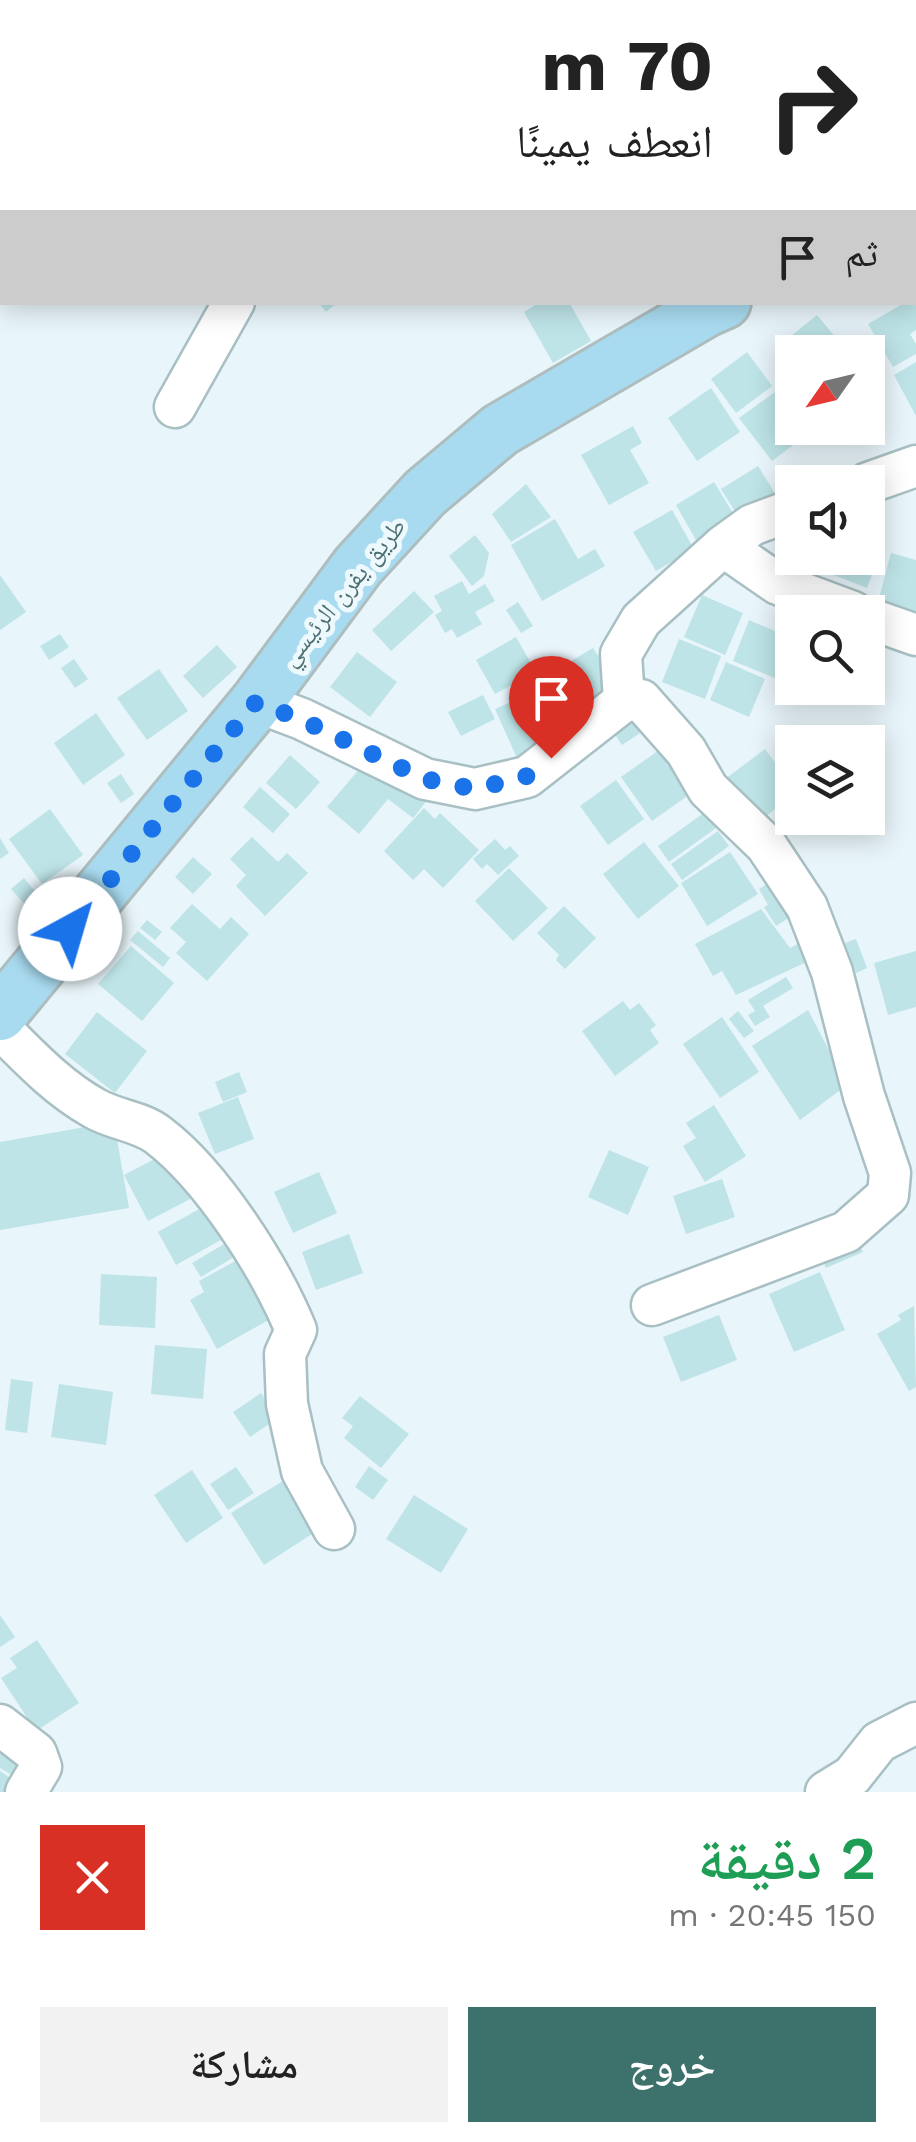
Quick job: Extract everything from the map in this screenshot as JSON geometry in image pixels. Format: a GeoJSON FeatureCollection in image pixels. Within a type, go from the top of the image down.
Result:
{"type":"FeatureCollection","features":[{"type":"Feature","properties":{"kind":"main road","name":"طريق يفرن الرئيسي"},"geometry":{"type":"LineString","coordinates":[[0,1014],[256,702],[358,566],[425,493],[500,430],[717,305]]}},
{"type":"Feature","properties":{"kind":"street"},"geometry":{"type":"LineString","coordinates":[[175,407],[232,305]]}},
{"type":"Feature","properties":{"kind":"street"},"geometry":{"type":"LineString","coordinates":[[885,477],[916,466]]}},
{"type":"Feature","properties":{"kind":"street"},"geometry":{"type":"LineString","coordinates":[[624,701],[621,654],[641,620],[722,546],[752,525],[775,516]]}},
{"type":"Feature","properties":{"kind":"street"},"geometry":{"type":"LineString","coordinates":[[722,546],[778,584],[807,595]]}},
{"type":"Feature","properties":{"kind":"street"},"geometry":{"type":"LineString","coordinates":[[885,624],[916,635]]}},
{"type":"Feature","properties":{"kind":"street"},"geometry":{"type":"LineString","coordinates":[[256,702],[425,779],[475,789],[527,776],[624,701],[641,700],[686,751],[708,789],[766,845],[807,908],[832,972],[864,1096],[890,1172],[888,1195],[846,1232],[652,1305]]}},
{"type":"Feature","properties":{"kind":"street"},"geometry":{"type":"LineString","coordinates":[[0,1028],[40,1069],[95,1109],[156,1132],[200,1176],[247,1241],[282,1298],[296,1330],[285,1354],[287,1404],[302,1471],[334,1529]]}},
{"type":"Feature","properties":{"kind":"street"},"geometry":{"type":"LineString","coordinates":[[826,1792],[852,1776],[879,1742],[916,1723]]}},
{"type":"Feature","properties":{"kind":"street"},"geometry":{"type":"LineString","coordinates":[[0,1725],[36,1752],[41,1768],[26,1792]]}},
{"type":"Feature","properties":{"kind":"building"},"geometry":{"type":"Polygon","coordinates":[[[535,305],[571,305],[591,341],[553,363],[524,312],[535,305]]]}},
{"type":"Feature","properties":{"kind":"building"},"geometry":{"type":"Polygon","coordinates":[[[901,305],[916,305],[916,330],[910,334],[916,354],[893,367],[885,353],[885,335],[874,335],[868,324],[901,305]]]}},
{"type":"Feature","properties":{"kind":"building"},"geometry":{"type":"Polygon","coordinates":[[[817,315],[834,335],[792,335],[817,315]]]}},
{"type":"Feature","properties":{"kind":"building"},"geometry":{"type":"Polygon","coordinates":[[[747,352],[772,386],[736,413],[711,379],[747,352]]]}},
{"type":"Feature","properties":{"kind":"building"},"geometry":{"type":"Polygon","coordinates":[[[916,362],[916,416],[894,375],[916,362]]]}},
{"type":"Feature","properties":{"kind":"building"},"geometry":{"type":"Polygon","coordinates":[[[711,388],[740,432],[697,461],[668,418],[711,388]]]}},
{"type":"Feature","properties":{"kind":"building"},"geometry":{"type":"Polygon","coordinates":[[[775,392],[775,445],[793,445],[772,461],[739,418],[775,392]]]}},
{"type":"Feature","properties":{"kind":"building"},"geometry":{"type":"Polygon","coordinates":[[[633,426],[642,443],[630,450],[649,483],[609,505],[581,455],[633,426]]]}},
{"type":"Feature","properties":{"kind":"building"},"geometry":{"type":"Polygon","coordinates":[[[758,466],[775,500],[741,521],[721,489],[758,466]]]}},
{"type":"Feature","properties":{"kind":"building"},"geometry":{"type":"Polygon","coordinates":[[[714,482],[739,523],[700,547],[676,505],[714,482]]]}},
{"type":"Feature","properties":{"kind":"building"},"geometry":{"type":"Polygon","coordinates":[[[526,484],[551,517],[511,542],[492,514],[526,484]]]}},
{"type":"Feature","properties":{"kind":"building"},"geometry":{"type":"Polygon","coordinates":[[[672,510],[694,549],[656,571],[633,532],[672,510]]]}},
{"type":"Feature","properties":{"kind":"building"},"geometry":{"type":"Polygon","coordinates":[[[555,519],[578,559],[595,549],[605,566],[542,601],[511,545],[555,519]]]}},
{"type":"Feature","properties":{"kind":"building"},"geometry":{"type":"Polygon","coordinates":[[[475,535],[489,553],[484,576],[472,586],[449,556],[475,535]]]}},
{"type":"Feature","properties":{"kind":"building"},"geometry":{"type":"Polygon","coordinates":[[[891,553],[916,560],[916,612],[885,604],[885,595],[880,595],[891,553]]]}},
{"type":"Feature","properties":{"kind":"building"},"geometry":{"type":"Polygon","coordinates":[[[0,575],[26,612],[0,630],[0,575]]]}},
{"type":"Feature","properties":{"kind":"building"},"geometry":{"type":"Polygon","coordinates":[[[834,575],[872,575],[867,588],[834,575]]]}},
{"type":"Feature","properties":{"kind":"building"},"geometry":{"type":"Polygon","coordinates":[[[462,581],[469,594],[485,584],[495,601],[475,612],[482,624],[457,638],[452,629],[445,633],[435,615],[442,611],[434,596],[462,581]]]}},
{"type":"Feature","properties":{"kind":"building"},"geometry":{"type":"Polygon","coordinates":[[[414,591],[434,612],[391,651],[372,630],[414,591]]]}},
{"type":"Feature","properties":{"kind":"building"},"geometry":{"type":"Polygon","coordinates":[[[702,595],[743,613],[725,655],[684,637],[702,595]]]}},
{"type":"Feature","properties":{"kind":"building"},"geometry":{"type":"Polygon","coordinates":[[[518,602],[533,626],[521,633],[506,610],[518,602]]]}},
{"type":"Feature","properties":{"kind":"building"},"geometry":{"type":"Polygon","coordinates":[[[749,620],[775,631],[775,678],[733,661],[749,620]]]}},
{"type":"Feature","properties":{"kind":"building"},"geometry":{"type":"Polygon","coordinates":[[[60,634],[69,647],[49,660],[40,646],[60,634]]]}},
{"type":"Feature","properties":{"kind":"building"},"geometry":{"type":"Polygon","coordinates":[[[516,637],[536,672],[495,694],[476,660],[516,637]]]}},
{"type":"Feature","properties":{"kind":"building"},"geometry":{"type":"Polygon","coordinates":[[[679,639],[721,656],[705,699],[662,682],[679,639]]]}},
{"type":"Feature","properties":{"kind":"building"},"geometry":{"type":"Polygon","coordinates":[[[217,645],[237,667],[203,698],[183,676],[217,645]]]}},
{"type":"Feature","properties":{"kind":"building"},"geometry":{"type":"Polygon","coordinates":[[[593,648],[615,682],[580,719],[551,673],[593,648]]]}},
{"type":"Feature","properties":{"kind":"building"},"geometry":{"type":"Polygon","coordinates":[[[357,652],[397,682],[370,717],[330,687],[357,652]]]}},
{"type":"Feature","properties":{"kind":"building"},"geometry":{"type":"Polygon","coordinates":[[[74,659],[88,679],[75,688],[61,668],[74,659]]]}},
{"type":"Feature","properties":{"kind":"building"},"geometry":{"type":"Polygon","coordinates":[[[726,662],[765,679],[749,717],[710,700],[726,662]]]}},
{"type":"Feature","properties":{"kind":"building"},"geometry":{"type":"Polygon","coordinates":[[[159,669],[188,711],[147,740],[117,698],[159,669]]]}},
{"type":"Feature","properties":{"kind":"building"},"geometry":{"type":"Polygon","coordinates":[[[540,689],[562,738],[517,758],[495,709],[540,689]]]}},
{"type":"Feature","properties":{"kind":"building"},"geometry":{"type":"Polygon","coordinates":[[[483,695],[495,719],[461,736],[448,712],[483,695]]]}},
{"type":"Feature","properties":{"kind":"building"},"geometry":{"type":"Polygon","coordinates":[[[96,713],[125,755],[83,785],[54,743],[96,713]]]}},
{"type":"Feature","properties":{"kind":"building"},"geometry":{"type":"Polygon","coordinates":[[[632,721],[640,733],[622,745],[614,733],[632,721]]]}},
{"type":"Feature","properties":{"kind":"building"},"geometry":{"type":"Polygon","coordinates":[[[662,748],[693,792],[652,821],[621,777],[662,748]]]}},
{"type":"Feature","properties":{"kind":"building"},"geometry":{"type":"Polygon","coordinates":[[[765,749],[775,762],[775,809],[757,823],[724,780],[765,749]]]}},
{"type":"Feature","properties":{"kind":"building"},"geometry":{"type":"Polygon","coordinates":[[[290,755],[320,782],[296,809],[266,783],[290,755]]]}},
{"type":"Feature","properties":{"kind":"building"},"geometry":{"type":"Polygon","coordinates":[[[367,760],[429,798],[413,818],[388,799],[359,834],[327,807],[367,760]]]}},
{"type":"Feature","properties":{"kind":"building"},"geometry":{"type":"Polygon","coordinates":[[[121,774],[134,794],[121,803],[107,783],[121,774]]]}},
{"type":"Feature","properties":{"kind":"building"},"geometry":{"type":"Polygon","coordinates":[[[616,780],[644,819],[608,845],[580,806],[616,780]]]}},
{"type":"Feature","properties":{"kind":"building"},"geometry":{"type":"Polygon","coordinates":[[[260,787],[290,814],[273,833],[243,807],[260,787]]]}},
{"type":"Feature","properties":{"kind":"building"},"geometry":{"type":"Polygon","coordinates":[[[424,808],[435,819],[440,813],[479,850],[443,888],[424,869],[413,880],[384,851],[424,808]]]}},
{"type":"Feature","properties":{"kind":"building"},"geometry":{"type":"Polygon","coordinates":[[[50,809],[83,855],[42,884],[9,839],[50,809]]]}},
{"type":"Feature","properties":{"kind":"building"},"geometry":{"type":"Polygon","coordinates":[[[705,812],[716,828],[669,862],[658,846],[705,812]]]}},
{"type":"Feature","properties":{"kind":"building"},"geometry":{"type":"Polygon","coordinates":[[[718,831],[729,846],[682,880],[671,864],[718,831]]]}},
{"type":"Feature","properties":{"kind":"building"},"geometry":{"type":"Polygon","coordinates":[[[252,837],[278,862],[287,853],[308,873],[265,916],[236,886],[246,875],[230,859],[252,837]]]}},
{"type":"Feature","properties":{"kind":"building"},"geometry":{"type":"Polygon","coordinates":[[[0,838],[9,853],[0,859],[0,838]]]}},
{"type":"Feature","properties":{"kind":"building"},"geometry":{"type":"Polygon","coordinates":[[[495,839],[505,850],[510,846],[519,856],[498,875],[487,864],[482,869],[473,859],[495,839]]]}},
{"type":"Feature","properties":{"kind":"building"},"geometry":{"type":"Polygon","coordinates":[[[644,842],[679,886],[638,919],[603,874],[644,842]]]}},
{"type":"Feature","properties":{"kind":"building"},"geometry":{"type":"Polygon","coordinates":[[[730,852],[758,894],[707,926],[681,883],[730,852]]]}},
{"type":"Feature","properties":{"kind":"building"},"geometry":{"type":"Polygon","coordinates":[[[193,857],[212,874],[193,894],[175,877],[193,857]]]}},
{"type":"Feature","properties":{"kind":"building"},"geometry":{"type":"Polygon","coordinates":[[[509,868],[548,908],[513,941],[475,901],[509,868]]]}},
{"type":"Feature","properties":{"kind":"building"},"geometry":{"type":"Polygon","coordinates":[[[779,876],[801,910],[776,926],[759,889],[779,876]]]}},
{"type":"Feature","properties":{"kind":"building"},"geometry":{"type":"Polygon","coordinates":[[[24,878],[48,907],[36,917],[11,889],[24,878]]]}},
{"type":"Feature","properties":{"kind":"building"},"geometry":{"type":"Polygon","coordinates":[[[192,904],[220,929],[231,917],[249,934],[207,981],[176,953],[186,942],[170,928],[192,904]]]}},
{"type":"Feature","properties":{"kind":"building"},"geometry":{"type":"Polygon","coordinates":[[[564,906],[596,938],[565,969],[556,960],[559,955],[537,933],[564,906]]]}},
{"type":"Feature","properties":{"kind":"building"},"geometry":{"type":"Polygon","coordinates":[[[761,909],[790,948],[811,937],[815,958],[736,995],[722,971],[713,976],[695,944],[761,909]]]}},
{"type":"Feature","properties":{"kind":"building"},"geometry":{"type":"Polygon","coordinates":[[[147,920],[162,932],[155,940],[140,928],[147,920]]]}},
{"type":"Feature","properties":{"kind":"building"},"geometry":{"type":"Polygon","coordinates":[[[138,931],[170,958],[163,967],[130,940],[138,931]]]}},
{"type":"Feature","properties":{"kind":"building"},"geometry":{"type":"Polygon","coordinates":[[[856,939],[867,968],[856,973],[845,943],[856,939]]]}},
{"type":"Feature","properties":{"kind":"building"},"geometry":{"type":"Polygon","coordinates":[[[131,946],[174,983],[142,1021],[98,984],[131,946]]]}},
{"type":"Feature","properties":{"kind":"building"},"geometry":{"type":"Polygon","coordinates":[[[916,951],[916,1007],[888,1015],[874,963],[916,951]]]}},
{"type":"Feature","properties":{"kind":"building"},"geometry":{"type":"Polygon","coordinates":[[[786,977],[793,988],[763,1006],[770,1017],[755,1026],[748,1015],[755,1011],[748,1000],[786,977]]]}},
{"type":"Feature","properties":{"kind":"building"},"geometry":{"type":"Polygon","coordinates":[[[623,1001],[630,1010],[639,1003],[656,1025],[650,1030],[659,1043],[615,1076],[582,1031],[623,1001]]]}},
{"type":"Feature","properties":{"kind":"building"},"geometry":{"type":"Polygon","coordinates":[[[808,1010],[847,1085],[800,1120],[752,1046],[808,1010]]]}},
{"type":"Feature","properties":{"kind":"building"},"geometry":{"type":"Polygon","coordinates":[[[738,1011],[754,1031],[744,1038],[729,1019],[738,1011]]]}},
{"type":"Feature","properties":{"kind":"building"},"geometry":{"type":"Polygon","coordinates":[[[97,1012],[147,1051],[115,1093],[65,1054],[97,1012]]]}},
{"type":"Feature","properties":{"kind":"building"},"geometry":{"type":"Polygon","coordinates":[[[722,1017],[759,1072],[720,1098],[683,1044],[722,1017]]]}},
{"type":"Feature","properties":{"kind":"building"},"geometry":{"type":"Polygon","coordinates":[[[239,1072],[247,1092],[223,1102],[215,1082],[239,1072]]]}},
{"type":"Feature","properties":{"kind":"building"},"geometry":{"type":"Polygon","coordinates":[[[238,1097],[254,1139],[215,1154],[198,1113],[238,1097]]]}},
{"type":"Feature","properties":{"kind":"building"},"geometry":{"type":"Polygon","coordinates":[[[714,1105],[746,1156],[705,1182],[683,1146],[696,1138],[686,1123],[714,1105]]]}},
{"type":"Feature","properties":{"kind":"building"},"geometry":{"type":"Polygon","coordinates":[[[114,1122],[129,1208],[0,1230],[0,1142],[114,1122]]]}},
{"type":"Feature","properties":{"kind":"building"},"geometry":{"type":"Polygon","coordinates":[[[609,1150],[649,1167],[628,1215],[588,1197],[609,1150]]]}},
{"type":"Feature","properties":{"kind":"building"},"geometry":{"type":"Polygon","coordinates":[[[168,1152],[192,1198],[148,1221],[124,1175],[168,1152]]]}},
{"type":"Feature","properties":{"kind":"building"},"geometry":{"type":"Polygon","coordinates":[[[319,1172],[337,1213],[293,1233],[274,1192],[319,1172]]]}},
{"type":"Feature","properties":{"kind":"building"},"geometry":{"type":"Polygon","coordinates":[[[722,1179],[735,1217],[686,1234],[673,1196],[722,1179]]]}},
{"type":"Feature","properties":{"kind":"building"},"geometry":{"type":"Polygon","coordinates":[[[210,1203],[228,1236],[176,1265],[158,1232],[210,1203]]]}},
{"type":"Feature","properties":{"kind":"building"},"geometry":{"type":"Polygon","coordinates":[[[349,1234],[363,1273],[316,1290],[302,1252],[349,1234]]]}},
{"type":"Feature","properties":{"kind":"building"},"geometry":{"type":"Polygon","coordinates":[[[856,1237],[863,1252],[826,1268],[819,1252],[856,1237]]]}},
{"type":"Feature","properties":{"kind":"building"},"geometry":{"type":"Polygon","coordinates":[[[231,1240],[239,1254],[201,1277],[192,1263],[231,1240]]]}},
{"type":"Feature","properties":{"kind":"building"},"geometry":{"type":"Polygon","coordinates":[[[239,1259],[272,1318],[217,1349],[190,1300],[204,1292],[199,1281],[239,1259]]]}},
{"type":"Feature","properties":{"kind":"building"},"geometry":{"type":"Polygon","coordinates":[[[820,1272],[845,1330],[794,1352],[769,1294],[820,1272]]]}},
{"type":"Feature","properties":{"kind":"building"},"geometry":{"type":"Polygon","coordinates":[[[101,1274],[157,1277],[155,1328],[99,1325],[101,1274]]]}},
{"type":"Feature","properties":{"kind":"building"},"geometry":{"type":"Polygon","coordinates":[[[914,1306],[916,1387],[909,1391],[877,1334],[901,1320],[898,1315],[914,1306]]]}},
{"type":"Feature","properties":{"kind":"building"},"geometry":{"type":"Polygon","coordinates":[[[719,1315],[737,1360],[681,1382],[663,1337],[719,1315]]]}},
{"type":"Feature","properties":{"kind":"building"},"geometry":{"type":"Polygon","coordinates":[[[155,1345],[207,1349],[203,1399],[151,1394],[155,1345]]]}},
{"type":"Feature","properties":{"kind":"building"},"geometry":{"type":"Polygon","coordinates":[[[11,1379],[33,1382],[27,1433],[5,1430],[11,1379]]]}},
{"type":"Feature","properties":{"kind":"building"},"geometry":{"type":"Polygon","coordinates":[[[59,1384],[113,1392],[106,1445],[51,1437],[59,1384]]]}},
{"type":"Feature","properties":{"kind":"building"},"geometry":{"type":"Polygon","coordinates":[[[261,1393],[278,1418],[250,1437],[233,1412],[261,1393]]]}},
{"type":"Feature","properties":{"kind":"building"},"geometry":{"type":"Polygon","coordinates":[[[360,1396],[409,1434],[381,1468],[344,1438],[353,1426],[342,1418],[360,1396]]]}},
{"type":"Feature","properties":{"kind":"building"},"geometry":{"type":"Polygon","coordinates":[[[369,1466],[388,1480],[373,1500],[355,1487],[369,1466]]]}},
{"type":"Feature","properties":{"kind":"building"},"geometry":{"type":"Polygon","coordinates":[[[236,1467],[254,1493],[228,1510],[210,1484],[236,1467]]]}},
{"type":"Feature","properties":{"kind":"building"},"geometry":{"type":"Polygon","coordinates":[[[192,1470],[223,1518],[186,1543],[154,1495],[192,1470]]]}},
{"type":"Feature","properties":{"kind":"building"},"geometry":{"type":"Polygon","coordinates":[[[283,1481],[315,1532],[264,1565],[231,1513],[283,1481]]]}},
{"type":"Feature","properties":{"kind":"building"},"geometry":{"type":"Polygon","coordinates":[[[414,1495],[468,1529],[441,1573],[386,1539],[414,1495]]]}},
{"type":"Feature","properties":{"kind":"building"},"geometry":{"type":"Polygon","coordinates":[[[0,1615],[15,1637],[0,1647],[0,1615]]]}},
{"type":"Feature","properties":{"kind":"building"},"geometry":{"type":"Polygon","coordinates":[[[37,1640],[79,1703],[36,1731],[1,1678],[17,1668],[10,1658],[37,1640]]]}},
{"type":"Feature","properties":{"kind":"building"},"geometry":{"type":"Polygon","coordinates":[[[0,1747],[26,1762],[17,1778],[0,1768],[0,1747]]]}},
{"type":"Feature","properties":{"kind":"building"},"geometry":{"type":"Polygon","coordinates":[[[0,1771],[12,1779],[4,1792],[0,1792],[0,1771]]]}},
{"type":"Feature","properties":{"kind":"route"},"geometry":{"type":"LineString","coordinates":[[70,929],[256,702],[425,779],[475,789],[527,776],[551,758]]}}]}
